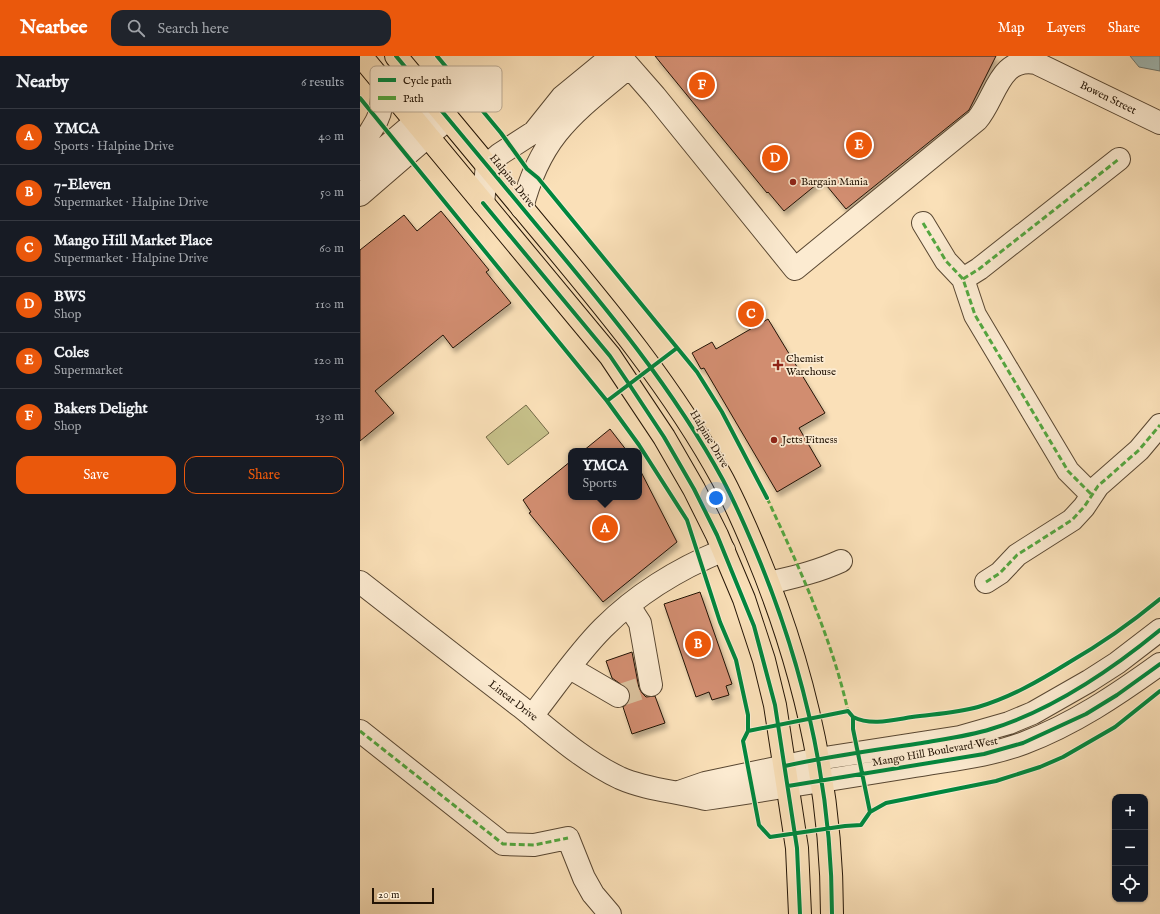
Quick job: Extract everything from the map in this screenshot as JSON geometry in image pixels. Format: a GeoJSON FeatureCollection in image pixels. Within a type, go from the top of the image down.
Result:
{"type":"FeatureCollection","features":[{"type":"Feature","properties":{"kind":"main road"},"geometry":{"type":"LineString","coordinates":[[361,56],[370,67]]}},
{"type":"Feature","properties":{"kind":"main road","name":"Halpine Drive"},"geometry":{"type":"LineString","coordinates":[[396,56],[404,66]]}},
{"type":"Feature","properties":{"kind":"main road"},"geometry":{"type":"LineString","coordinates":[[408,112],[610,356],[664,437],[683,470],[724,550],[744,598],[764,660],[774,705],[797,848],[800,914]]}},
{"type":"Feature","properties":{"kind":"main road","name":"Halpine Drive"},"geometry":{"type":"LineString","coordinates":[[442,112],[588,287],[647,362],[680,409],[723,480],[769,583],[801,682],[822,781],[830,846],[832,914]]}},
{"type":"Feature","properties":{"kind":"street"},"geometry":{"type":"LineString","coordinates":[[483,204],[487,165],[500,154],[528,137],[562,97],[620,60]]}},
{"type":"Feature","properties":{"kind":"street"},"geometry":{"type":"LineString","coordinates":[[522,208],[528,184],[547,144],[620,60]]}},
{"type":"Feature","properties":{"kind":"street","name":"Bowen Street"},"geometry":{"type":"LineString","coordinates":[[620,60],[795,269],[977,120],[987,108],[1003,75],[1012,64],[1021,61],[1031,62],[1055,72],[1160,123]]}},
{"type":"Feature","properties":{"kind":"street"},"geometry":{"type":"LineString","coordinates":[[360,154],[363,142],[378,118],[380,112]]}},
{"type":"Feature","properties":{"kind":"street"},"geometry":{"type":"LineString","coordinates":[[360,195],[422,129],[442,112]]}},
{"type":"Feature","properties":{"kind":"street"},"geometry":{"type":"LineString","coordinates":[[360,169],[422,129]]}},
{"type":"Feature","properties":{"kind":"street"},"geometry":{"type":"LineString","coordinates":[[963,279],[980,269],[1119,159]]}},
{"type":"Feature","properties":{"kind":"street"},"geometry":{"type":"LineString","coordinates":[[923,223],[946,262],[963,279],[975,315],[1064,464],[1092,495]]}},
{"type":"Feature","properties":{"kind":"street"},"geometry":{"type":"LineString","coordinates":[[986,582],[1000,573],[1017,555],[1072,520],[1084,507],[1098,486],[1139,450],[1160,425]]}},
{"type":"Feature","properties":{"kind":"street"},"geometry":{"type":"LineString","coordinates":[[532,716],[603,628],[660,583],[699,560],[724,550]]}},
{"type":"Feature","properties":{"kind":"street"},"geometry":{"type":"LineString","coordinates":[[769,583],[803,575],[841,561]]}},
{"type":"Feature","properties":{"kind":"street","name":"Linear Drive"},"geometry":{"type":"LineString","coordinates":[[360,582],[591,761],[619,777],[650,788],[680,792],[705,783],[786,776]]}},
{"type":"Feature","properties":{"kind":"street"},"geometry":{"type":"LineString","coordinates":[[629,606],[640,623],[651,685]]}},
{"type":"Feature","properties":{"kind":"street","name":"Mango Hill Boulevard West"},"geometry":{"type":"LineString","coordinates":[[786,776],[818,759],[960,737],[1009,723],[1033,713],[1089,681],[1118,663],[1160,630]]}},
{"type":"Feature","properties":{"kind":"street","name":"Mango Hill Boulevard West"},"geometry":{"type":"LineString","coordinates":[[786,776],[822,781],[984,754],[1023,743],[1086,714],[1117,695],[1160,664]]}},
{"type":"Feature","properties":{"kind":"street"},"geometry":{"type":"LineString","coordinates":[[570,668],[618,696]]}},
{"type":"Feature","properties":{"kind":"street"},"geometry":{"type":"LineString","coordinates":[[360,731],[503,844],[534,845],[568,838],[584,878],[593,894],[610,914]]}},
{"type":"Feature","properties":{"kind":"shaded area"},"geometry":{"type":"Polygon","coordinates":[[[526,405],[549,433],[508,465],[486,437],[526,405]]]}},
{"type":"Feature","properties":{"kind":"water"},"geometry":{"type":"Polygon","coordinates":[[[1130,56],[1160,56],[1160,71],[1139,67],[1130,56]]]}},
{"type":"Feature","properties":{"kind":"building"},"geometry":{"type":"Polygon","coordinates":[[[655,56],[996,56],[969,110],[846,209],[822,180],[784,211],[768,192],[767,193],[655,56]]]}},
{"type":"Feature","properties":{"kind":"building"},"geometry":{"type":"Polygon","coordinates":[[[441,211],[489,270],[486,272],[511,303],[453,348],[443,335],[375,391],[394,413],[360,441],[360,250],[404,215],[417,231],[441,211]]]}},
{"type":"Feature","properties":{"kind":"building"},"geometry":{"type":"Polygon","coordinates":[[[768,319],[825,413],[799,428],[821,466],[777,492],[704,368],[701,369],[692,353],[712,342],[716,349],[768,319]]]}},
{"type":"Feature","properties":{"kind":"building"},"geometry":{"type":"Polygon","coordinates":[[[610,429],[625,448],[587,448],[610,429]]]}},
{"type":"Feature","properties":{"kind":"building"},"geometry":{"type":"Polygon","coordinates":[[[568,463],[568,500],[642,500],[642,474],[677,542],[603,602],[529,513],[531,512],[523,500],[568,463]]]}},
{"type":"Feature","properties":{"kind":"building"},"geometry":{"type":"Polygon","coordinates":[[[700,592],[732,684],[726,686],[729,695],[712,700],[709,692],[696,697],[664,604],[700,592]]]}},
{"type":"Feature","properties":{"kind":"building"},"geometry":{"type":"Polygon","coordinates":[[[632,652],[639,688],[646,697],[655,696],[665,723],[632,734],[623,707],[629,702],[629,690],[612,678],[606,661],[632,652]]]}},
{"type":"Feature","properties":{"kind":"tunnel"},"geometry":{"type":"LineString","coordinates":[[618,696],[651,685]]}},
{"type":"Feature","properties":{"kind":"marked path"},"geometry":{"type":"LineString","coordinates":[[963,279],[979,269],[1119,159]]}},
{"type":"Feature","properties":{"kind":"marked path"},"geometry":{"type":"LineString","coordinates":[[923,223],[946,261],[963,279],[975,315],[1068,471],[1092,495]]}},
{"type":"Feature","properties":{"kind":"marked path"},"geometry":{"type":"LineString","coordinates":[[986,582],[1000,573],[1017,555],[1072,520],[1084,507],[1098,486],[1139,450],[1160,425]]}},
{"type":"Feature","properties":{"kind":"marked path"},"geometry":{"type":"LineString","coordinates":[[767,498],[813,602],[833,656],[848,711]]}},
{"type":"Feature","properties":{"kind":"marked path"},"geometry":{"type":"LineString","coordinates":[[360,731],[503,844],[534,845],[568,838]]}},
{"type":"Feature","properties":{"kind":"cycle path"},"geometry":{"type":"LineString","coordinates":[[396,56],[404,66]]}},
{"type":"Feature","properties":{"kind":"cycle path"},"geometry":{"type":"LineString","coordinates":[[437,56],[445,66]]}},
{"type":"Feature","properties":{"kind":"cycle path"},"geometry":{"type":"LineString","coordinates":[[360,98],[370,110]]}},
{"type":"Feature","properties":{"kind":"cycle path"},"geometry":{"type":"LineString","coordinates":[[371,112],[607,401],[641,448]]}},
{"type":"Feature","properties":{"kind":"cycle path"},"geometry":{"type":"LineString","coordinates":[[443,112],[589,288],[637,350],[683,413],[723,480],[752,543],[773,595],[801,684],[821,775],[831,867],[832,914]]}},
{"type":"Feature","properties":{"kind":"cycle path"},"geometry":{"type":"LineString","coordinates":[[484,112],[527,169],[538,178],[697,372],[722,412],[767,498]]}},
{"type":"Feature","properties":{"kind":"cycle path"},"geometry":{"type":"LineString","coordinates":[[483,203],[610,356],[664,437],[694,489],[717,535],[754,626],[775,705],[797,848],[800,914]]}},
{"type":"Feature","properties":{"kind":"cycle path"},"geometry":{"type":"LineString","coordinates":[[607,401],[677,348]]}},
{"type":"Feature","properties":{"kind":"cycle path"},"geometry":{"type":"LineString","coordinates":[[642,450],[687,520],[720,622],[736,660],[748,715],[748,731]]}},
{"type":"Feature","properties":{"kind":"cycle path"},"geometry":{"type":"LineString","coordinates":[[853,717],[860,720],[882,722],[962,711],[990,703],[1024,688],[1080,656],[1116,633],[1160,599]]}},
{"type":"Feature","properties":{"kind":"cycle path"},"geometry":{"type":"LineString","coordinates":[[785,766],[836,756],[966,735],[991,729],[1014,721],[1037,711],[1080,688],[1121,660],[1160,630]]}},
{"type":"Feature","properties":{"kind":"cycle path"},"geometry":{"type":"LineString","coordinates":[[788,786],[984,754],[1023,743],[1086,714],[1117,695],[1160,664]]}},
{"type":"Feature","properties":{"kind":"cycle path"},"geometry":{"type":"LineString","coordinates":[[870,812],[886,803],[996,781],[1040,767],[1063,757],[1115,727],[1160,691]]}},
{"type":"Feature","properties":{"kind":"cycle path"},"geometry":{"type":"LineString","coordinates":[[848,711],[853,717],[853,729],[870,812],[861,825],[770,837],[759,825],[743,741],[748,731],[848,711]]}},
{"type":"Feature","properties":{"kind":"place","name":"Bakers Delight"},"geometry":{"type":"Point","coordinates":[702,85]}},
{"type":"Feature","properties":{"kind":"place","name":"Coles"},"geometry":{"type":"Point","coordinates":[859,145]}},
{"type":"Feature","properties":{"kind":"place","name":"BWS"},"geometry":{"type":"Point","coordinates":[775,158]}},
{"type":"Feature","properties":{"kind":"place","name":"Bargain Mania"},"geometry":{"type":"Point","coordinates":[793,182]}},
{"type":"Feature","properties":{"kind":"place","name":"Mango Hill Market Place"},"geometry":{"type":"Point","coordinates":[751,314]}},
{"type":"Feature","properties":{"kind":"place","name":"Chemist Warehouse"},"geometry":{"type":"Point","coordinates":[778,365]}},
{"type":"Feature","properties":{"kind":"place","name":"Jetts Fitness"},"geometry":{"type":"Point","coordinates":[774,440]}},
{"type":"Feature","properties":{"kind":"place","name":"YMCA"},"geometry":{"type":"Point","coordinates":[605,528]}},
{"type":"Feature","properties":{"kind":"place","name":"7-Eleven"},"geometry":{"type":"Point","coordinates":[698,644]}}]}
